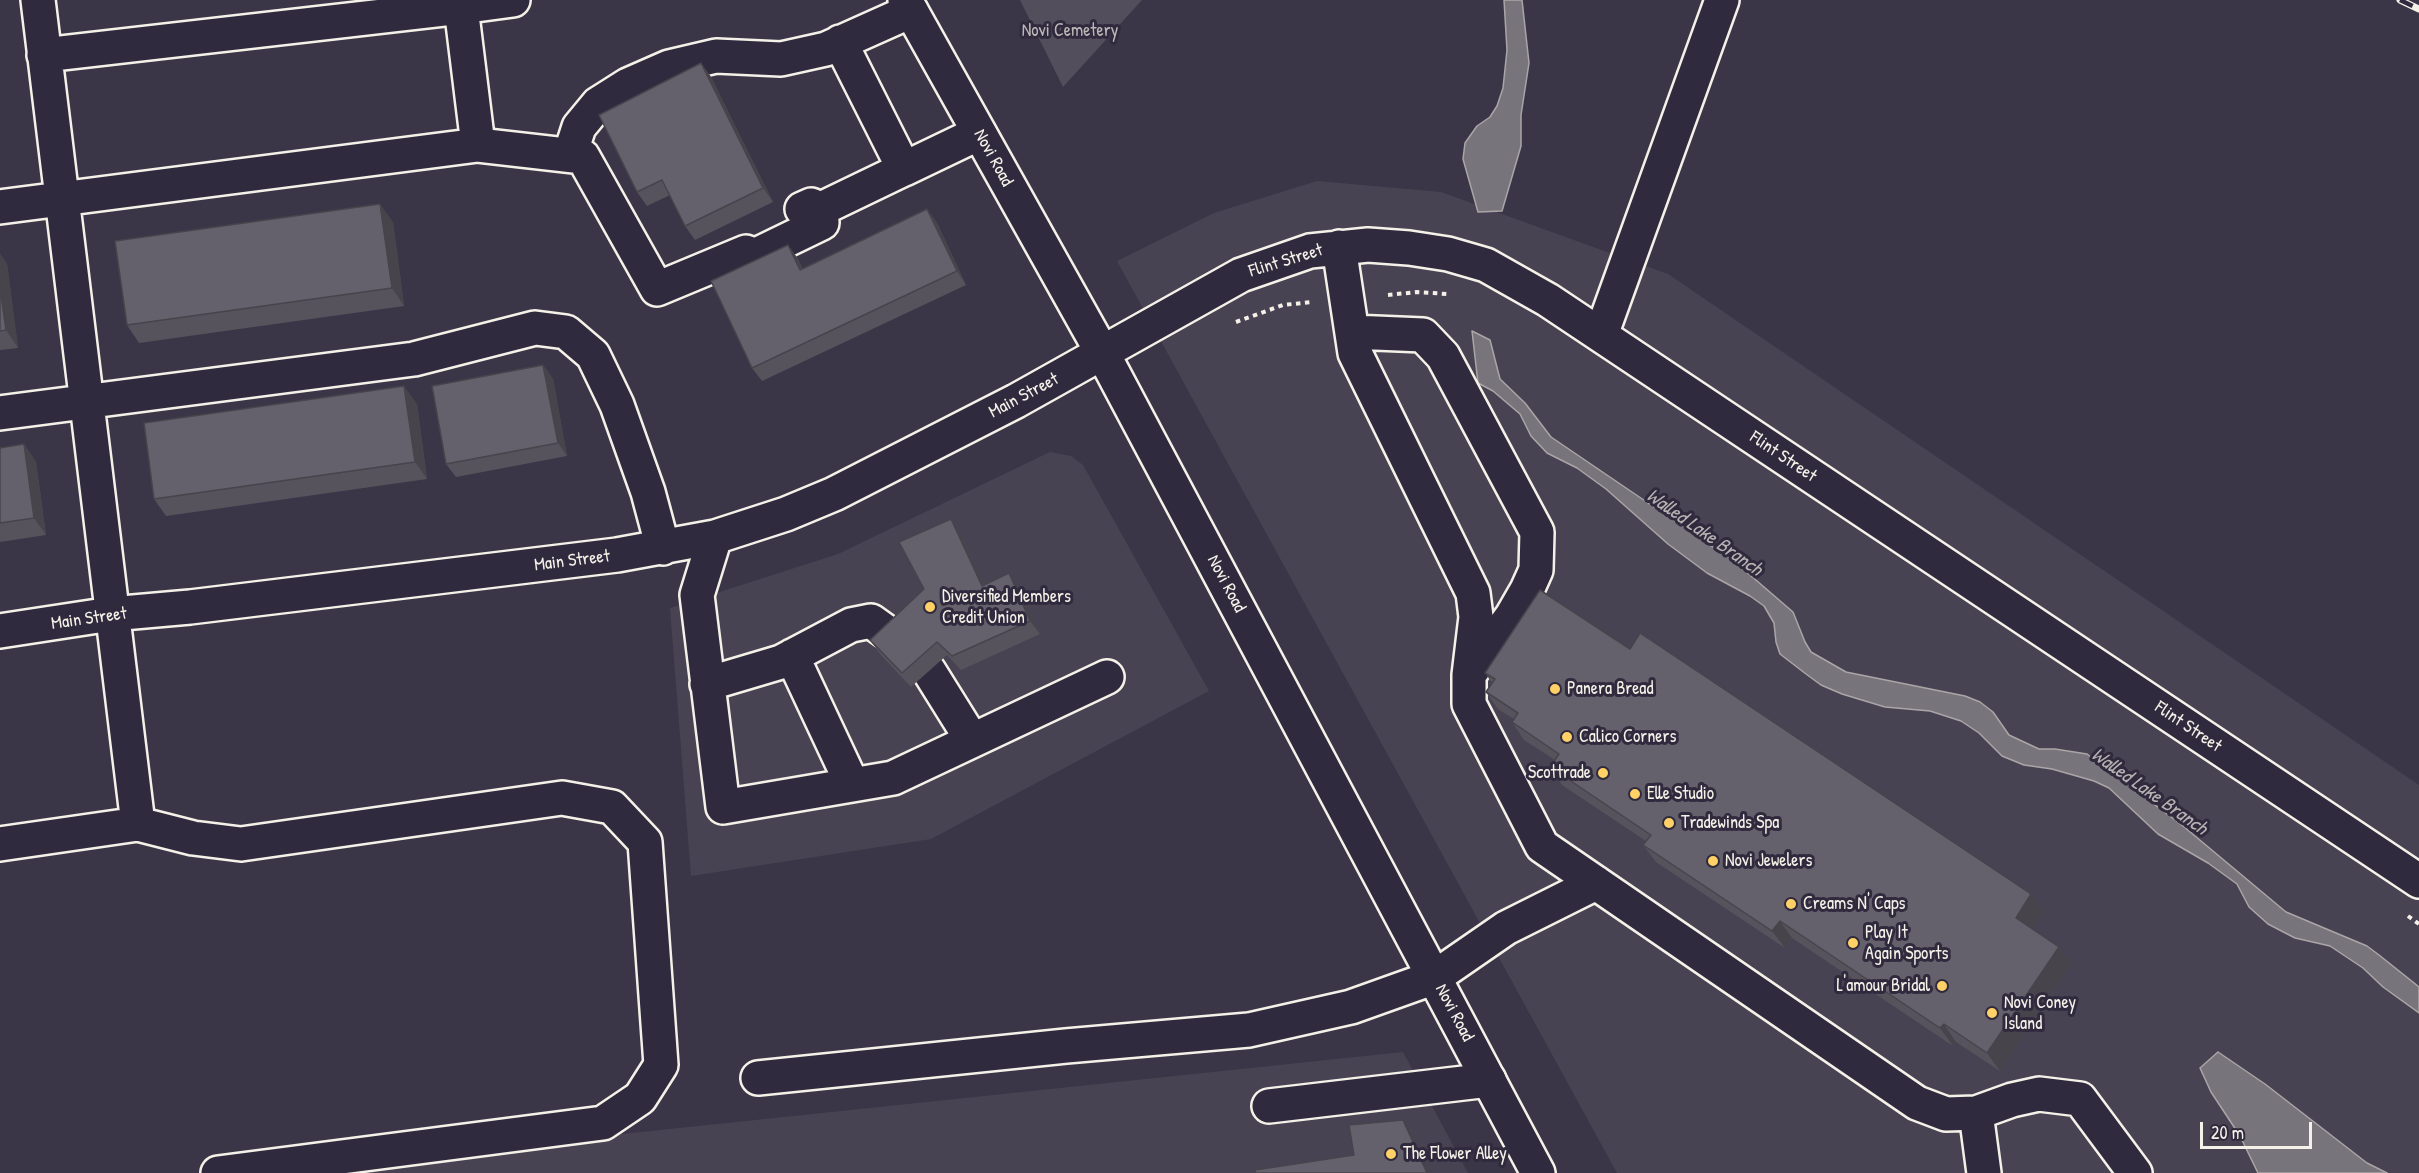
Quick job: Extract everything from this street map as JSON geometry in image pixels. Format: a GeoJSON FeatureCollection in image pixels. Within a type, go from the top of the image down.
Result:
{"type":"FeatureCollection","features":[{"type":"Feature","properties":{"kind":"street"},"geometry":{"type":"LineString","coordinates":[[38,0],[138,824]]}},
{"type":"Feature","properties":{"kind":"street"},"geometry":{"type":"LineString","coordinates":[[44,55],[386,8],[461,7],[513,0]]}},
{"type":"Feature","properties":{"kind":"street"},"geometry":{"type":"LineString","coordinates":[[1601,335],[1722,0]]}},
{"type":"Feature","properties":{"kind":"street"},"geometry":{"type":"LineString","coordinates":[[570,155],[579,127],[598,104],[628,85],[669,67],[716,56],[781,59],[826,49],[908,5]]}},
{"type":"Feature","properties":{"kind":"street","name":"Novi Road"},"geometry":{"type":"LineString","coordinates":[[908,5],[1103,354],[1538,1173]]}},
{"type":"Feature","properties":{"kind":"street"},"geometry":{"type":"LineString","coordinates":[[461,7],[478,145]]}},
{"type":"Feature","properties":{"kind":"street"},"geometry":{"type":"LineString","coordinates":[[840,42],[904,169]]}},
{"type":"Feature","properties":{"kind":"street"},"geometry":{"type":"LineString","coordinates":[[0,207],[478,145],[570,155],[583,157],[657,289],[746,252],[747,236],[811,205],[821,209],[979,133]]}},
{"type":"Feature","properties":{"kind":"street","name":"Flint Street"},"geometry":{"type":"LineString","coordinates":[[1103,354],[1241,275],[1310,251],[1368,245],[1408,248],[1448,254],[1486,265],[1539,295],[1601,335],[2419,881]]}},
{"type":"Feature","properties":{"kind":"street"},"geometry":{"type":"LineString","coordinates":[[1339,247],[1355,353],[1473,593],[1476,617],[1469,675],[1469,704],[1542,846],[1917,1103],[1946,1114],[1976,1113],[2012,1100],[2039,1094],[2080,1099],[2134,1173]]}},
{"type":"Feature","properties":{"kind":"street"},"geometry":{"type":"LineString","coordinates":[[0,413],[414,359],[535,328],[566,332],[593,355],[617,405],[648,492],[663,548]]}},
{"type":"Feature","properties":{"kind":"street"},"geometry":{"type":"LineString","coordinates":[[1352,332],[1423,335],[1443,356],[1538,532],[1536,570],[1527,590],[1512,616],[1469,675]]}},
{"type":"Feature","properties":{"kind":"street","name":"Main Street"},"geometry":{"type":"LineString","coordinates":[[0,631],[111,614],[202,606],[663,548],[715,537],[776,518],[834,494],[1103,354]]}},
{"type":"Feature","properties":{"kind":"street"},"geometry":{"type":"LineString","coordinates":[[715,537],[697,595],[723,807],[893,778],[1107,677]]}},
{"type":"Feature","properties":{"kind":"street"},"geometry":{"type":"LineString","coordinates":[[707,684],[781,662],[851,625],[871,621],[896,639]]}},
{"type":"Feature","properties":{"kind":"street"},"geometry":{"type":"LineString","coordinates":[[792,656],[852,784]]}},
{"type":"Feature","properties":{"kind":"street"},"geometry":{"type":"LineString","coordinates":[[929,671],[972,740]]}},
{"type":"Feature","properties":{"kind":"street"},"geometry":{"type":"LineString","coordinates":[[0,844],[138,824],[193,838],[241,844],[562,798],[612,807],[645,842],[661,1065],[640,1098],[603,1123],[219,1173]]}},
{"type":"Feature","properties":{"kind":"street"},"geometry":{"type":"LineString","coordinates":[[758,1078],[1066,1046],[1249,1030],[1351,1007],[1435,977],[1506,928],[1596,883]]}},
{"type":"Feature","properties":{"kind":"street"},"geometry":{"type":"LineString","coordinates":[[1269,1106],[1489,1080]]}},
{"type":"Feature","properties":{"kind":"street"},"geometry":{"type":"LineString","coordinates":[[1976,1113],[1984,1173]]}},
{"type":"Feature","properties":{"kind":"path"},"geometry":{"type":"LineString","coordinates":[[1230,326],[1283,305],[1418,292],[1457,294]]}},
{"type":"Feature","properties":{"kind":"path"},"geometry":{"type":"LineString","coordinates":[[2399,910],[2419,924]]}},
{"type":"Feature","properties":{"kind":"shaded area"},"geometry":{"type":"Polygon","coordinates":[[[1504,0],[1522,0],[1529,63],[1521,115],[1521,146],[1502,211],[1478,212],[1463,159],[1465,143],[1477,126],[1490,117],[1497,106],[1503,88],[1507,50],[1504,0]]]}},
{"type":"Feature","properties":{"kind":"shaded area"},"geometry":{"type":"Polygon","coordinates":[[[1317,181],[1441,192],[1668,274],[2419,785],[2419,1173],[1617,1173],[1117,261],[1214,213],[1317,181]]]}},
{"type":"Feature","properties":{"kind":"shaded area"},"geometry":{"type":"Polygon","coordinates":[[[1472,331],[1490,340],[1500,379],[1525,403],[1551,437],[1735,562],[1793,612],[1811,652],[1846,672],[1965,696],[1980,702],[1993,712],[2009,735],[2039,749],[2087,754],[2183,826],[2286,912],[2367,946],[2379,955],[2419,987],[2419,1013],[2383,987],[2363,968],[2330,946],[2295,938],[2268,924],[2249,907],[2237,884],[2208,863],[2158,834],[2109,788],[2094,781],[2052,769],[2024,765],[2002,756],[1979,733],[1961,721],[1930,711],[1885,707],[1821,685],[1780,654],[1774,623],[1764,606],[1707,573],[1668,544],[1606,489],[1577,468],[1547,453],[1531,436],[1520,414],[1493,391],[1478,383],[1472,331]]]}},
{"type":"Feature","properties":{"kind":"shaded area"},"geometry":{"type":"Polygon","coordinates":[[[1050,452],[1071,456],[1083,465],[1209,691],[931,839],[691,876],[670,608],[838,554],[1050,452]]]}},
{"type":"Feature","properties":{"kind":"shaded area"},"geometry":{"type":"Polygon","coordinates":[[[1403,1052],[1468,1173],[251,1173],[1403,1052]]]}},
{"type":"Feature","properties":{"kind":"shaded area"},"geometry":{"type":"Polygon","coordinates":[[[2218,1052],[2265,1084],[2367,1163],[2387,1173],[2258,1173],[2240,1136],[2211,1092],[2200,1068],[2218,1052]]]}},
{"type":"Feature","properties":{"kind":"green space","name":"Novi Cemetery"},"geometry":{"type":"Polygon","coordinates":[[[1020,0],[1142,0],[1063,87],[1020,0]]]}},
{"type":"Feature","properties":{"kind":"building"},"geometry":{"type":"Polygon","coordinates":[[[701,63],[763,188],[685,226],[662,180],[637,192],[599,115],[701,63]]]}},
{"type":"Feature","properties":{"kind":"building"},"geometry":{"type":"Polygon","coordinates":[[[380,204],[392,288],[127,325],[115,241],[380,204]]]}},
{"type":"Feature","properties":{"kind":"building"},"geometry":{"type":"Polygon","coordinates":[[[927,209],[957,271],[752,368],[711,281],[788,245],[800,270],[927,209]]]}},
{"type":"Feature","properties":{"kind":"building"},"geometry":{"type":"Polygon","coordinates":[[[0,288],[6,330],[0,331],[0,288]]]}},
{"type":"Feature","properties":{"kind":"building"},"geometry":{"type":"Polygon","coordinates":[[[543,365],[558,443],[446,464],[432,386],[543,365]]]}},
{"type":"Feature","properties":{"kind":"building"},"geometry":{"type":"Polygon","coordinates":[[[404,386],[415,462],[154,499],[144,423],[404,386]]]}},
{"type":"Feature","properties":{"kind":"building"},"geometry":{"type":"Polygon","coordinates":[[[24,444],[34,518],[0,523],[0,448],[24,444]]]}},
{"type":"Feature","properties":{"kind":"building"},"geometry":{"type":"Polygon","coordinates":[[[951,519],[982,586],[1009,573],[1030,621],[952,656],[937,642],[902,673],[870,640],[924,589],[899,542],[951,519]]]}},
{"type":"Feature","properties":{"kind":"building"},"geometry":{"type":"Polygon","coordinates":[[[1540,590],[1630,649],[1640,633],[2031,894],[2016,918],[2059,947],[1987,1053],[1944,1024],[1940,1028],[1780,921],[1772,931],[1643,845],[1651,835],[1550,767],[1559,754],[1512,722],[1518,713],[1486,692],[1495,679],[1485,673],[1540,590]]]}},
{"type":"Feature","properties":{"kind":"building"},"geometry":{"type":"Polygon","coordinates":[[[1403,1120],[1427,1173],[1255,1173],[1255,1170],[1354,1155],[1349,1125],[1403,1120]]]}},
{"type":"Feature","properties":{"kind":"railway"},"geometry":{"type":"LineString","coordinates":[[2400,0],[2419,9]]}},
{"type":"Feature","properties":{"kind":"place","name":"Diversified Members Credit Union"},"geometry":{"type":"Point","coordinates":[930,607]}},
{"type":"Feature","properties":{"kind":"place","name":"Panera Bread"},"geometry":{"type":"Point","coordinates":[1555,689]}},
{"type":"Feature","properties":{"kind":"place","name":"Calico Corners"},"geometry":{"type":"Point","coordinates":[1567,737]}},
{"type":"Feature","properties":{"kind":"place","name":"Scottrade"},"geometry":{"type":"Point","coordinates":[1603,773]}},
{"type":"Feature","properties":{"kind":"place","name":"Elle Studio"},"geometry":{"type":"Point","coordinates":[1635,794]}},
{"type":"Feature","properties":{"kind":"place","name":"Tradewinds Spa"},"geometry":{"type":"Point","coordinates":[1669,823]}},
{"type":"Feature","properties":{"kind":"place","name":"Novi Jewelers"},"geometry":{"type":"Point","coordinates":[1713,861]}},
{"type":"Feature","properties":{"kind":"place","name":"Creams N' Caps"},"geometry":{"type":"Point","coordinates":[1791,904]}},
{"type":"Feature","properties":{"kind":"place","name":"Play It Again Sports"},"geometry":{"type":"Point","coordinates":[1853,943]}},
{"type":"Feature","properties":{"kind":"place","name":"L'amour Bridal"},"geometry":{"type":"Point","coordinates":[1942,986]}},
{"type":"Feature","properties":{"kind":"place","name":"Novi Coney Island"},"geometry":{"type":"Point","coordinates":[1992,1013]}},
{"type":"Feature","properties":{"kind":"place","name":"The Flower Alley"},"geometry":{"type":"Point","coordinates":[1391,1154]}},
{"type":"Feature","properties":{"kind":"water label","name":"Walled Lake Branch"},"geometry":{"type":"Point","coordinates":[1704,533]}},
{"type":"Feature","properties":{"kind":"water label","name":"Walled Lake Branch"},"geometry":{"type":"Point","coordinates":[2149,792]}}]}
